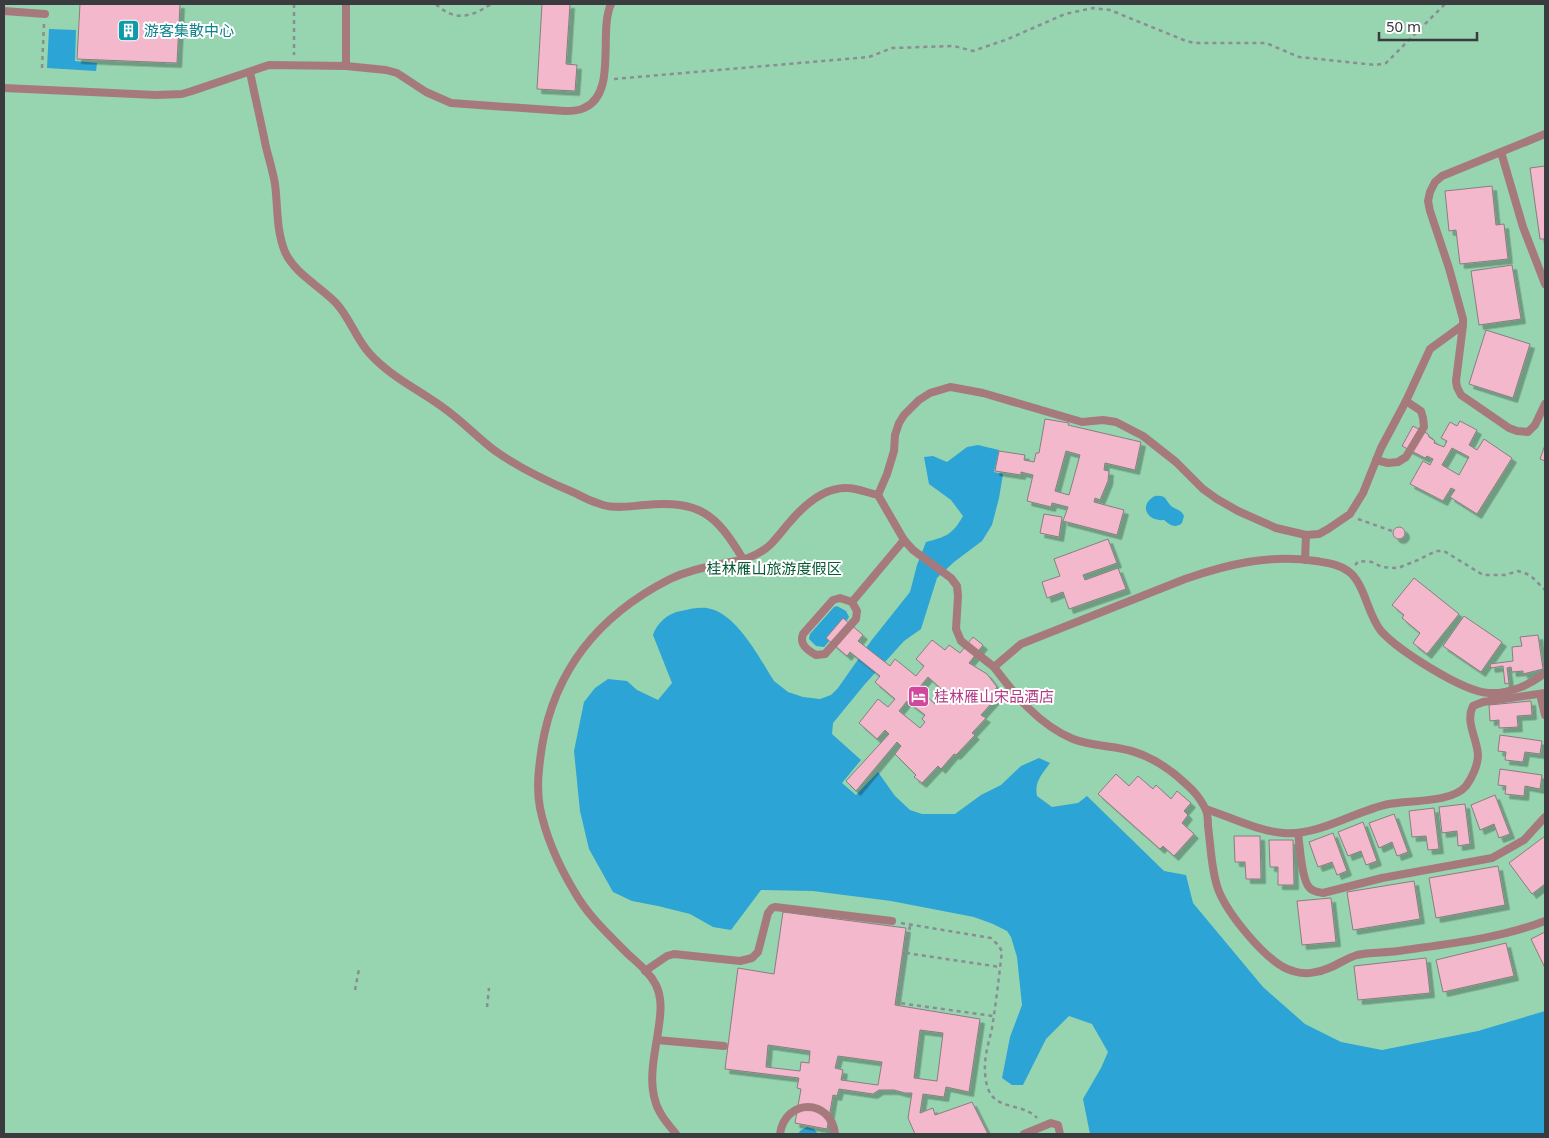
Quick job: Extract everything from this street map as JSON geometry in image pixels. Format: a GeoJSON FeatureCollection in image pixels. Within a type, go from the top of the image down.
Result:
{"type":"FeatureCollection","features":[{"type":"Feature","properties":{"kind":"lane"},"geometry":{"type":"LineString","coordinates":[[346,4],[346,66]]}},
{"type":"Feature","properties":{"kind":"lane"},"geometry":{"type":"LineString","coordinates":[[4,88],[156,95],[187,92],[269,65],[346,66],[398,73],[426,92],[451,103],[565,111],[584,109],[594,102],[601,92],[604,80],[607,20],[610,4]]}},
{"type":"Feature","properties":{"kind":"lane"},"geometry":{"type":"LineString","coordinates":[[4,11],[45,14]]}},
{"type":"Feature","properties":{"kind":"lane"},"geometry":{"type":"LineString","coordinates":[[250,72],[275,183],[279,230],[286,254],[303,274],[337,303],[364,346],[387,370],[426,395],[452,414],[493,449],[523,469],[557,486],[605,505],[619,507],[669,504],[687,506],[701,511],[711,516],[721,525],[743,559]]}},
{"type":"Feature","properties":{"kind":"lane"},"geometry":{"type":"LineString","coordinates":[[1545,134],[1442,176],[1435,182],[1428,201],[1464,319],[1456,381],[1461,395],[1509,428],[1517,431],[1528,432],[1535,425],[1545,404]]}},
{"type":"Feature","properties":{"kind":"lane"},"geometry":{"type":"LineString","coordinates":[[1501,152],[1523,227],[1545,284]]}},
{"type":"Feature","properties":{"kind":"lane"},"geometry":{"type":"LineString","coordinates":[[878,495],[894,452],[895,435],[899,422],[911,408],[930,393],[950,387],[983,393],[1082,422],[1109,420],[1116,422],[1135,430],[1164,451],[1203,489],[1238,511],[1268,525],[1306,535],[1319,534],[1328,530],[1350,514],[1364,493],[1381,448],[1406,401],[1430,349],[1463,325]]}},
{"type":"Feature","properties":{"kind":"lane"},"geometry":{"type":"LineString","coordinates":[[1376,460],[1388,463],[1398,462],[1406,456],[1424,427],[1421,411],[1406,401]]}},
{"type":"Feature","properties":{"kind":"lane"},"geometry":{"type":"LineString","coordinates":[[676,1134],[661,1114],[653,1093],[652,1077],[661,1008],[653,980],[594,920],[582,904],[560,865],[540,808],[539,767],[544,734],[553,703],[580,651],[598,630],[620,610],[671,578],[693,570],[743,559],[759,553],[771,544],[795,515],[813,499],[822,493],[836,489],[848,488],[878,495],[904,540],[951,578],[956,586],[958,596],[956,629],[961,641],[994,667],[1012,692],[1037,716],[1057,731],[1074,740],[1098,746],[1119,748],[1158,761],[1188,786],[1206,809],[1211,862],[1219,891],[1234,917],[1255,943],[1274,962],[1288,970],[1310,973],[1330,968],[1358,955],[1495,936],[1524,929],[1545,921]]}},
{"type":"Feature","properties":{"kind":"lane"},"geometry":{"type":"LineString","coordinates":[[1305,560],[1306,535]]}},
{"type":"Feature","properties":{"kind":"lane"},"geometry":{"type":"LineString","coordinates":[[852,602],[904,540]]}},
{"type":"Feature","properties":{"kind":"lane"},"geometry":{"type":"LineString","coordinates":[[994,667],[1021,644],[1209,570],[1262,559],[1288,558],[1332,564],[1348,571],[1360,587],[1371,614],[1381,630],[1408,653],[1448,677],[1472,688],[1490,693],[1518,688],[1536,680],[1545,673]]}},
{"type":"Feature","properties":{"kind":"lane"},"geometry":{"type":"LineString","coordinates":[[840,598],[852,602],[857,611],[856,619],[826,654],[816,655],[803,646],[803,634],[833,600],[840,598]]}},
{"type":"Feature","properties":{"kind":"lane"},"geometry":{"type":"LineString","coordinates":[[1206,809],[1281,833],[1298,833],[1325,826],[1377,806],[1445,797],[1463,789],[1469,781],[1477,760],[1478,755],[1470,721],[1473,706],[1483,702],[1543,693],[1545,715]]}},
{"type":"Feature","properties":{"kind":"lane"},"geometry":{"type":"LineString","coordinates":[[1298,833],[1302,866],[1307,885],[1314,892],[1323,893],[1382,878],[1492,858],[1524,840],[1545,816]]}},
{"type":"Feature","properties":{"kind":"lane"},"geometry":{"type":"LineString","coordinates":[[645,971],[667,956],[674,954],[732,961],[748,960],[758,952],[768,913],[775,907],[892,921]]}},
{"type":"Feature","properties":{"kind":"lane"},"geometry":{"type":"LineString","coordinates":[[657,1040],[724,1046]]}},
{"type":"Feature","properties":{"kind":"lane"},"geometry":{"type":"LineString","coordinates":[[780,1134],[781,1126],[786,1117],[802,1107],[811,1107],[828,1115],[833,1124],[835,1134]]}},
{"type":"Feature","properties":{"kind":"lane"},"geometry":{"type":"LineString","coordinates":[[1024,1134],[1053,1123],[1058,1125],[1060,1134]]}},
{"type":"Feature","properties":{"kind":"path"},"geometry":{"type":"LineString","coordinates":[[294,4],[294,65]]}},
{"type":"Feature","properties":{"kind":"path"},"geometry":{"type":"LineString","coordinates":[[436,4],[444,12],[458,16],[474,14],[491,4]]}},
{"type":"Feature","properties":{"kind":"path"},"geometry":{"type":"LineString","coordinates":[[604,80],[869,57],[892,48],[954,46],[973,51],[1008,39],[1065,14],[1093,8],[1110,10],[1195,43],[1266,43],[1300,57],[1376,65],[1386,63],[1445,4]]}},
{"type":"Feature","properties":{"kind":"path"},"geometry":{"type":"LineString","coordinates":[[42,68],[45,14]]}},
{"type":"Feature","properties":{"kind":"path"},"geometry":{"type":"LineString","coordinates":[[1350,514],[1361,521],[1392,531]]}},
{"type":"Feature","properties":{"kind":"path"},"geometry":{"type":"LineString","coordinates":[[1348,571],[1359,560],[1372,562],[1382,567],[1398,568],[1436,551],[1444,551],[1483,575],[1505,576],[1518,571],[1533,578],[1545,590]]}},
{"type":"Feature","properties":{"kind":"path"},"geometry":{"type":"LineString","coordinates":[[892,921],[991,938],[997,944],[1002,951],[984,1069],[993,1098],[1030,1111],[1036,1116],[1040,1127]]}},
{"type":"Feature","properties":{"kind":"path"},"geometry":{"type":"LineString","coordinates":[[910,925],[899,1003],[993,1016]]}},
{"type":"Feature","properties":{"kind":"path"},"geometry":{"type":"LineString","coordinates":[[906,953],[1000,967]]}},
{"type":"Feature","properties":{"kind":"path"},"geometry":{"type":"LineString","coordinates":[[355,990],[359,969]]}},
{"type":"Feature","properties":{"kind":"path"},"geometry":{"type":"LineString","coordinates":[[487,1007],[489,988]]}},
{"type":"Feature","properties":{"kind":"green space","name":"桂林雁山旅游度假区"},"geometry":{"type":"Polygon","coordinates":[[[4,4],[1545,4],[1545,1134],[4,1134],[4,4]]]}},
{"type":"Feature","properties":{"kind":"water"},"geometry":{"type":"Polygon","coordinates":[[[49,29],[76,30],[75,61],[97,63],[96,71],[47,68],[49,29]]]}},
{"type":"Feature","properties":{"kind":"water"},"geometry":{"type":"Polygon","coordinates":[[[978,445],[999,450],[994,472],[1003,474],[992,525],[982,541],[954,562],[937,578],[921,629],[904,641],[833,723],[832,734],[861,760],[842,783],[856,795],[878,772],[895,796],[910,810],[922,814],[955,814],[981,795],[1001,785],[1021,766],[1039,758],[1050,763],[1038,782],[1037,796],[1052,807],[1078,803],[1087,796],[1164,871],[1186,875],[1193,903],[1263,987],[1305,1024],[1341,1042],[1382,1050],[1478,1031],[1545,1011],[1545,1134],[1090,1134],[1083,1099],[1108,1052],[1092,1024],[1069,1016],[1046,1039],[1023,1085],[1012,1085],[1002,1078],[1010,1037],[1022,1005],[1017,957],[1011,937],[1007,931],[974,917],[891,901],[813,891],[761,890],[731,930],[713,927],[690,914],[632,901],[613,892],[589,849],[580,811],[574,751],[584,702],[595,688],[608,679],[627,681],[637,690],[658,700],[672,683],[653,635],[657,626],[676,612],[704,608],[721,613],[739,629],[755,650],[774,681],[788,692],[803,697],[820,699],[831,695],[910,592],[917,565],[926,542],[948,534],[956,527],[963,516],[951,500],[929,484],[924,457],[933,456],[947,462],[967,447],[978,445]]]}},
{"type":"Feature","properties":{"kind":"water"},"geometry":{"type":"Polygon","coordinates":[[[1155,496],[1164,497],[1171,506],[1181,512],[1184,516],[1182,523],[1173,526],[1164,520],[1158,520],[1149,516],[1146,508],[1147,504],[1155,496]]]}},
{"type":"Feature","properties":{"kind":"water"},"geometry":{"type":"Polygon","coordinates":[[[837,606],[846,611],[849,617],[824,647],[816,646],[809,639],[810,634],[837,606]]]}},
{"type":"Feature","properties":{"kind":"water"},"geometry":{"type":"Polygon","coordinates":[[[807,1127],[814,1129],[818,1134],[798,1134],[807,1127]]]}},
{"type":"Feature","properties":{"kind":"building","name":"游客集散中心"},"geometry":{"type":"Polygon","coordinates":[[[80,4],[180,4],[177,63],[77,59],[80,4]]]}},
{"type":"Feature","properties":{"kind":"building"},"geometry":{"type":"Polygon","coordinates":[[[542,4],[570,4],[566,64],[577,65],[575,91],[537,89],[542,4]]]}},
{"type":"Feature","properties":{"kind":"building"},"geometry":{"type":"Polygon","coordinates":[[[1545,166],[1545,239],[1540,239],[1530,168],[1545,166]]]}},
{"type":"Feature","properties":{"kind":"building"},"geometry":{"type":"Polygon","coordinates":[[[1492,186],[1496,225],[1504,224],[1508,259],[1460,264],[1456,230],[1449,231],[1445,191],[1492,186]]]}},
{"type":"Feature","properties":{"kind":"building"},"geometry":{"type":"Polygon","coordinates":[[[1512,265],[1521,319],[1479,325],[1471,271],[1512,265]]]}},
{"type":"Feature","properties":{"kind":"building"},"geometry":{"type":"Polygon","coordinates":[[[1486,330],[1530,344],[1513,398],[1469,384],[1486,330]]]}},
{"type":"Feature","properties":{"kind":"building"},"geometry":{"type":"Polygon","coordinates":[[[1045,419],[1069,423],[1068,425],[1141,442],[1135,470],[1105,463],[1104,470],[1109,471],[1108,481],[1100,500],[1095,498],[1094,502],[1124,510],[1117,535],[1063,521],[1068,507],[1052,503],[1051,507],[1027,501],[1033,475],[1021,472],[1021,475],[995,471],[999,451],[1025,455],[1024,460],[1034,462],[1036,453],[1039,453],[1045,419]],[[1066,451],[1055,491],[1069,495],[1080,455],[1066,451]]]}},
{"type":"Feature","properties":{"kind":"building"},"geometry":{"type":"Polygon","coordinates":[[[1460,421],[1477,430],[1469,445],[1477,450],[1484,439],[1512,458],[1477,514],[1450,497],[1455,490],[1451,488],[1443,501],[1410,484],[1423,461],[1430,465],[1433,459],[1427,456],[1425,458],[1402,446],[1413,426],[1428,434],[1435,441],[1434,443],[1444,447],[1447,441],[1441,438],[1450,422],[1457,426],[1460,421]],[[1452,448],[1442,465],[1459,475],[1469,457],[1452,448]]]}},
{"type":"Feature","properties":{"kind":"building"},"geometry":{"type":"Polygon","coordinates":[[[1545,445],[1545,461],[1540,459],[1545,445]]]}},
{"type":"Feature","properties":{"kind":"building"},"geometry":{"type":"Polygon","coordinates":[[[1044,514],[1062,517],[1059,537],[1040,533],[1044,514]]]}},
{"type":"Feature","properties":{"kind":"building"},"geometry":{"type":"Polygon","coordinates":[[[1397,527],[1401,527],[1405,533],[1401,539],[1397,539],[1393,535],[1393,531],[1397,527]]]}},
{"type":"Feature","properties":{"kind":"building"},"geometry":{"type":"Polygon","coordinates":[[[1108,539],[1117,563],[1083,575],[1085,580],[1118,568],[1126,589],[1069,609],[1063,592],[1047,598],[1042,582],[1060,576],[1054,559],[1108,539]]]}},
{"type":"Feature","properties":{"kind":"building"},"geometry":{"type":"Polygon","coordinates":[[[1414,578],[1459,614],[1427,654],[1413,643],[1420,633],[1402,618],[1404,615],[1392,605],[1414,578]]]}},
{"type":"Feature","properties":{"kind":"building"},"geometry":{"type":"Polygon","coordinates":[[[1464,616],[1502,642],[1481,672],[1443,646],[1464,616]]]}},
{"type":"Feature","properties":{"kind":"building"},"geometry":{"type":"Polygon","coordinates":[[[843,618],[863,635],[858,641],[890,666],[895,659],[916,676],[924,666],[916,659],[932,640],[945,650],[949,645],[960,653],[973,637],[983,645],[969,663],[987,674],[997,687],[992,693],[997,697],[981,715],[986,718],[972,733],[975,735],[941,769],[938,766],[922,783],[914,777],[916,775],[895,754],[901,746],[897,742],[856,791],[846,781],[889,734],[885,730],[877,739],[859,723],[878,699],[888,707],[895,699],[875,682],[880,676],[850,652],[847,656],[826,638],[843,618]],[[928,677],[918,689],[935,704],[940,697],[944,700],[948,695],[928,677]],[[907,701],[899,711],[920,728],[925,722],[922,719],[925,715],[907,701]]]}},
{"type":"Feature","properties":{"kind":"building"},"geometry":{"type":"Polygon","coordinates":[[[1538,635],[1543,669],[1523,674],[1523,671],[1512,672],[1511,667],[1507,668],[1509,683],[1505,684],[1503,666],[1491,668],[1490,664],[1513,661],[1512,647],[1522,646],[1520,637],[1538,635]]]}},
{"type":"Feature","properties":{"kind":"building"},"geometry":{"type":"Polygon","coordinates":[[[1531,701],[1532,715],[1517,716],[1518,727],[1499,728],[1499,720],[1490,721],[1489,705],[1531,701]]]}},
{"type":"Feature","properties":{"kind":"building"},"geometry":{"type":"Polygon","coordinates":[[[1500,735],[1542,741],[1540,754],[1525,752],[1523,762],[1505,760],[1506,752],[1498,751],[1500,735]]]}},
{"type":"Feature","properties":{"kind":"building"},"geometry":{"type":"Polygon","coordinates":[[[1500,769],[1542,775],[1540,789],[1525,786],[1524,796],[1505,794],[1506,786],[1498,785],[1500,769]]]}},
{"type":"Feature","properties":{"kind":"building"},"geometry":{"type":"Polygon","coordinates":[[[1116,774],[1129,786],[1138,776],[1153,789],[1156,785],[1171,799],[1177,791],[1191,803],[1184,811],[1188,815],[1182,823],[1194,834],[1174,856],[1163,846],[1160,849],[1098,794],[1116,774]]]}},
{"type":"Feature","properties":{"kind":"building"},"geometry":{"type":"Polygon","coordinates":[[[1495,795],[1510,834],[1499,838],[1494,824],[1480,830],[1471,805],[1495,795]]]}},
{"type":"Feature","properties":{"kind":"building"},"geometry":{"type":"Polygon","coordinates":[[[1465,804],[1470,844],[1458,846],[1457,831],[1442,833],[1439,807],[1465,804]]]}},
{"type":"Feature","properties":{"kind":"building"},"geometry":{"type":"Polygon","coordinates":[[[1434,808],[1439,849],[1428,850],[1426,836],[1412,837],[1409,811],[1434,808]]]}},
{"type":"Feature","properties":{"kind":"building"},"geometry":{"type":"Polygon","coordinates":[[[1394,814],[1408,852],[1397,856],[1392,842],[1379,848],[1369,823],[1394,814]]]}},
{"type":"Feature","properties":{"kind":"building"},"geometry":{"type":"Polygon","coordinates":[[[1363,822],[1377,861],[1366,865],[1361,851],[1348,856],[1338,832],[1363,822]]]}},
{"type":"Feature","properties":{"kind":"building"},"geometry":{"type":"Polygon","coordinates":[[[1333,833],[1347,871],[1337,875],[1332,862],[1318,867],[1309,842],[1333,833]]]}},
{"type":"Feature","properties":{"kind":"building"},"geometry":{"type":"Polygon","coordinates":[[[1234,836],[1260,836],[1261,879],[1246,879],[1245,862],[1235,862],[1234,836]]]}},
{"type":"Feature","properties":{"kind":"building"},"geometry":{"type":"Polygon","coordinates":[[[1545,836],[1545,884],[1532,894],[1509,863],[1545,836]]]}},
{"type":"Feature","properties":{"kind":"building"},"geometry":{"type":"Polygon","coordinates":[[[1269,840],[1293,840],[1294,885],[1278,885],[1278,867],[1270,867],[1269,840]]]}},
{"type":"Feature","properties":{"kind":"building"},"geometry":{"type":"Polygon","coordinates":[[[1498,866],[1505,905],[1436,918],[1429,878],[1498,866]]]}},
{"type":"Feature","properties":{"kind":"building"},"geometry":{"type":"Polygon","coordinates":[[[1414,881],[1420,919],[1353,930],[1347,892],[1414,881]]]}},
{"type":"Feature","properties":{"kind":"building"},"geometry":{"type":"Polygon","coordinates":[[[1331,898],[1336,942],[1302,945],[1297,901],[1331,898]]]}},
{"type":"Feature","properties":{"kind":"building"},"geometry":{"type":"Polygon","coordinates":[[[783,912],[906,928],[895,1005],[980,1019],[969,1092],[946,1087],[944,1097],[923,1094],[920,1113],[933,1108],[935,1115],[972,1102],[988,1134],[915,1134],[908,1118],[912,1093],[894,1090],[879,1090],[873,1094],[839,1089],[837,1096],[833,1095],[827,1129],[795,1123],[801,1089],[797,1088],[799,1078],[725,1069],[738,968],[774,974],[783,912]],[[920,1030],[914,1078],[937,1081],[943,1033],[920,1030]],[[768,1045],[766,1067],[800,1071],[801,1062],[809,1063],[810,1051],[768,1045]],[[838,1056],[835,1068],[843,1070],[841,1080],[878,1085],[882,1062],[838,1056]]]}},
{"type":"Feature","properties":{"kind":"building"},"geometry":{"type":"Polygon","coordinates":[[[1545,932],[1545,968],[1531,939],[1545,932]]]}},
{"type":"Feature","properties":{"kind":"building"},"geometry":{"type":"Polygon","coordinates":[[[1506,943],[1514,976],[1443,992],[1436,960],[1506,943]]]}},
{"type":"Feature","properties":{"kind":"building"},"geometry":{"type":"Polygon","coordinates":[[[1426,958],[1430,993],[1358,1000],[1354,966],[1426,958]]]}},
{"type":"Feature","properties":{"kind":"place","name":"游客集散中心"},"geometry":{"type":"Point","coordinates":[128,31]}},
{"type":"Feature","properties":{"kind":"place","name":"桂林雁山宋品酒店"},"geometry":{"type":"Point","coordinates":[918,697]}}]}
